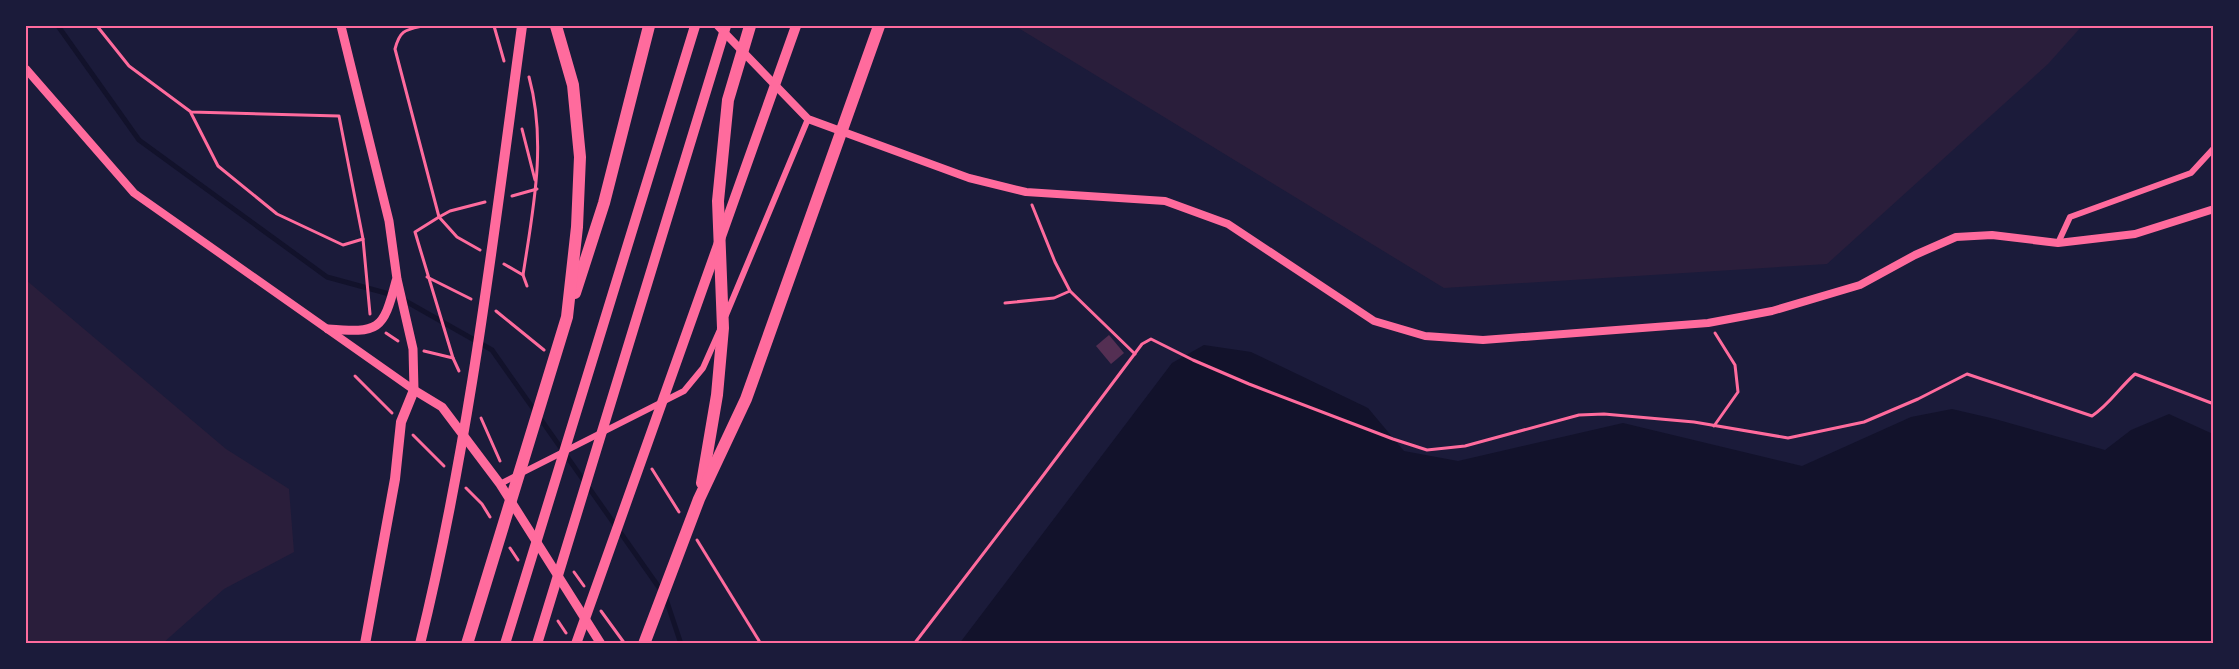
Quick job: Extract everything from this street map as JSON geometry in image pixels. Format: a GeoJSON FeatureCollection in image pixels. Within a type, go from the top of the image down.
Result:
{"type":"FeatureCollection","features":[{"type":"Feature","properties":{"kind":"highway"},"geometry":{"type":"LineString","coordinates":[[420,644],[435,581],[472,384],[522,26]]}},
{"type":"Feature","properties":{"kind":"highway"},"geometry":{"type":"LineString","coordinates":[[556,26],[573,85],[580,157],[577,227],[567,317]]}},
{"type":"Feature","properties":{"kind":"highway"},"geometry":{"type":"LineString","coordinates":[[467,644],[604,203],[649,26]]}},
{"type":"Feature","properties":{"kind":"highway"},"geometry":{"type":"LineString","coordinates":[[505,644],[695,26]]}},
{"type":"Feature","properties":{"kind":"highway"},"geometry":{"type":"LineString","coordinates":[[537,644],[726,26]]}},
{"type":"Feature","properties":{"kind":"highway"},"geometry":{"type":"LineString","coordinates":[[699,499],[717,394],[723,328],[718,201],[728,100],[750,26]]}},
{"type":"Feature","properties":{"kind":"highway"},"geometry":{"type":"LineString","coordinates":[[576,644],[796,26]]}},
{"type":"Feature","properties":{"kind":"highway"},"geometry":{"type":"LineString","coordinates":[[644,644],[699,499],[746,399],[879,26]]}},
{"type":"Feature","properties":{"kind":"highway"},"geometry":{"type":"LineString","coordinates":[[365,644],[395,480],[400,422],[414,390]]}},
{"type":"Feature","properties":{"kind":"main road"},"geometry":{"type":"LineString","coordinates":[[342,26],[388,221],[397,279],[407,315],[413,349],[414,390],[442,407],[500,484],[601,644]]}},
{"type":"Feature","properties":{"kind":"main road"},"geometry":{"type":"LineString","coordinates":[[328,329],[363,332],[378,324],[384,317],[397,279]]}},
{"type":"Feature","properties":{"kind":"street"},"geometry":{"type":"LineString","coordinates":[[718,26],[808,119],[969,178],[1026,192],[1164,201],[1228,224],[1374,321],[1425,336],[1483,340],[1708,323],[1772,311],[1860,285],[1956,237],[1992,235],[2058,243],[2135,234],[2214,209]]}},
{"type":"Feature","properties":{"kind":"street"},"geometry":{"type":"LineString","coordinates":[[26,69],[134,193],[414,390]]}},
{"type":"Feature","properties":{"kind":"street"},"geometry":{"type":"LineString","coordinates":[[500,484],[684,391],[704,368],[808,119]]}},
{"type":"Feature","properties":{"kind":"street"},"geometry":{"type":"LineString","coordinates":[[2058,243],[2070,217],[2191,173],[2214,148]]}},
{"type":"Feature","properties":{"kind":"path"},"geometry":{"type":"LineString","coordinates":[[97,26],[129,66],[191,112],[218,166],[277,214],[343,245],[363,239]]}},
{"type":"Feature","properties":{"kind":"path"},"geometry":{"type":"LineString","coordinates":[[423,26],[404,30],[398,38],[395,50],[439,218],[450,211]]}},
{"type":"Feature","properties":{"kind":"path"},"geometry":{"type":"LineString","coordinates":[[528,74],[538,129],[537,189]]}},
{"type":"Feature","properties":{"kind":"path"},"geometry":{"type":"LineString","coordinates":[[191,112],[339,116],[363,239],[368,277],[369,312]]}},
{"type":"Feature","properties":{"kind":"path"},"geometry":{"type":"LineString","coordinates":[[1026,192],[1055,262],[1070,291],[1135,354]]}},
{"type":"Feature","properties":{"kind":"path"},"geometry":{"type":"LineString","coordinates":[[415,232],[447,337]]}},
{"type":"Feature","properties":{"kind":"path"},"geometry":{"type":"LineString","coordinates":[[523,275],[527,286]]}},
{"type":"Feature","properties":{"kind":"path"},"geometry":{"type":"LineString","coordinates":[[1005,303],[1053,298],[1070,291]]}},
{"type":"Feature","properties":{"kind":"path"},"geometry":{"type":"LineString","coordinates":[[1708,323],[1735,365],[1738,392],[1714,426]]}},
{"type":"Feature","properties":{"kind":"path"},"geometry":{"type":"LineString","coordinates":[[914,644],[1142,344],[1151,339],[1249,384],[1427,450],[1465,446],[1579,415],[1627,415],[1788,438],[1864,422],[1918,399],[1967,374],[2092,416],[2104,408],[2120,387],[2135,374],[2214,404]]}},
{"type":"Feature","properties":{"kind":"path"},"geometry":{"type":"LineString","coordinates":[[355,376],[449,471]]}},
{"type":"Feature","properties":{"kind":"path"},"geometry":{"type":"LineString","coordinates":[[465,487],[482,504],[495,524]]}},
{"type":"Feature","properties":{"kind":"path"},"geometry":{"type":"LineString","coordinates":[[508,544],[520,564]]}},
{"type":"Feature","properties":{"kind":"path"},"geometry":{"type":"LineString","coordinates":[[553,614],[566,633]]}},
{"type":"Feature","properties":{"kind":"shaded area"},"geometry":{"type":"Polygon","coordinates":[[[1015,26],[2082,26],[2048,64],[1827,264],[1444,288],[1015,26]]]}},
{"type":"Feature","properties":{"kind":"shaded area"},"geometry":{"type":"Polygon","coordinates":[[[26,280],[226,449],[289,489],[294,552],[224,589],[163,643],[26,643],[26,280]]]}},
{"type":"Feature","properties":{"kind":"shaded area"},"geometry":{"type":"Polygon","coordinates":[[[1204,345],[1251,352],[1368,408],[1404,451],[1458,461],[1623,423],[1802,466],[1911,417],[1952,409],[2105,450],[2131,430],[2169,414],[2213,434],[2213,643],[959,644],[1172,363],[1204,345]]]}},
{"type":"Feature","properties":{"kind":"building"},"geometry":{"type":"Polygon","coordinates":[[[1109,335],[1124,353],[1111,364],[1096,346],[1109,335]]]}},
{"type":"Feature","properties":{"kind":"waterway"},"geometry":{"type":"LineString","coordinates":[[58,26],[139,140],[327,277],[393,295]]}},
{"type":"Feature","properties":{"kind":"waterway"},"geometry":{"type":"LineString","coordinates":[[402,299],[492,350],[665,596],[681,644]]}}]}
